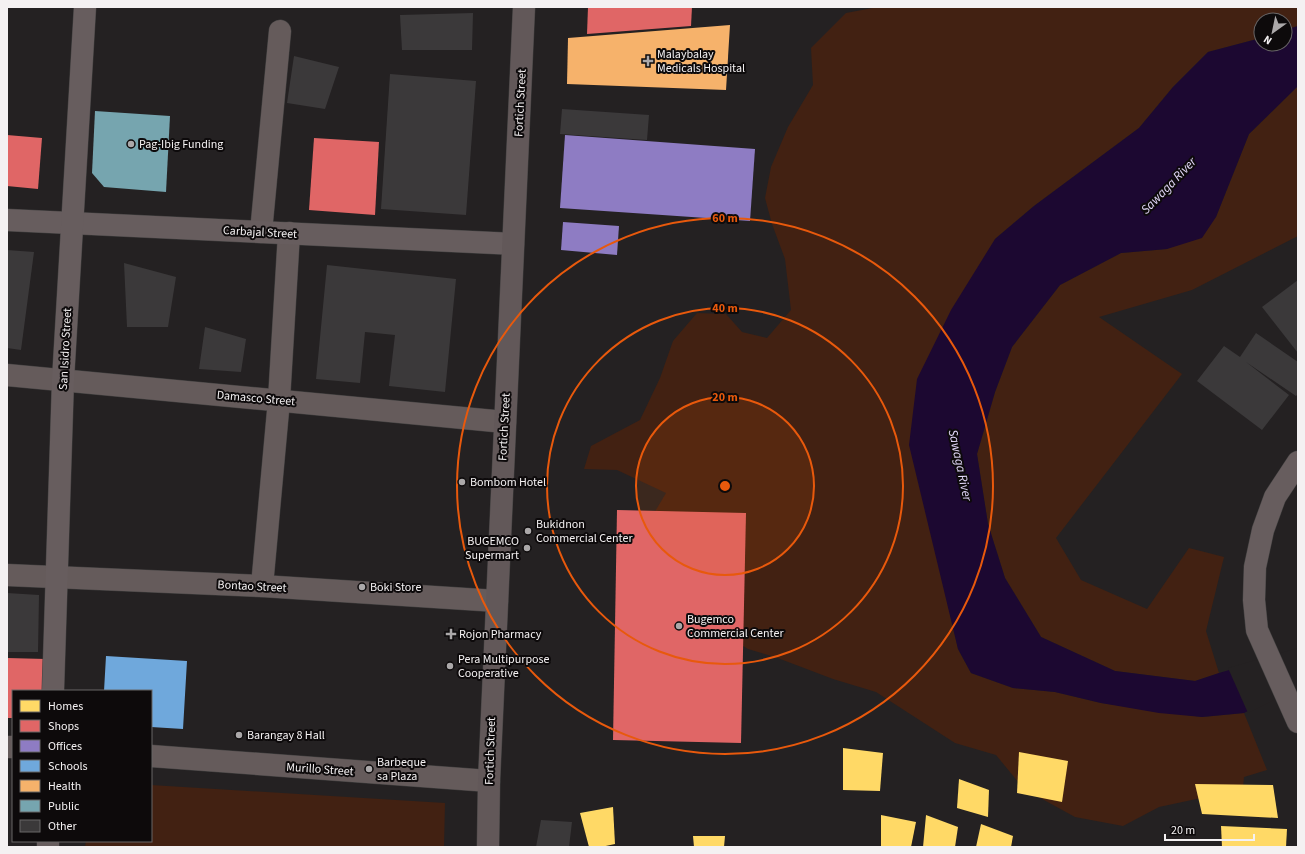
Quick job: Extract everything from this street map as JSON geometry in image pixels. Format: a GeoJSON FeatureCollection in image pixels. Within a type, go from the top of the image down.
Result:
{"type":"FeatureCollection","features":[{"type":"Feature","properties":{"kind":"highway","name":"Fortich Street"},"geometry":{"type":"LineString","coordinates":[[488,847],[496,601],[524,7]]}},
{"type":"Feature","properties":{"kind":"street","name":"San Isidro Street"},"geometry":{"type":"LineString","coordinates":[[53,690],[63,380],[85,7]]}},
{"type":"Feature","properties":{"kind":"street"},"geometry":{"type":"LineString","coordinates":[[261,232],[280,31]]}},
{"type":"Feature","properties":{"kind":"street","name":"Carbajal Street"},"geometry":{"type":"LineString","coordinates":[[7,220],[513,244]]}},
{"type":"Feature","properties":{"kind":"street"},"geometry":{"type":"LineString","coordinates":[[262,586],[279,400],[289,233]]}},
{"type":"Feature","properties":{"kind":"street","name":"Damasco Street"},"geometry":{"type":"LineString","coordinates":[[7,375],[505,422]]}},
{"type":"Feature","properties":{"kind":"street"},"geometry":{"type":"LineString","coordinates":[[1298,462],[1275,497],[1263,530],[1255,567],[1254,600],[1257,630],[1298,722]]}},
{"type":"Feature","properties":{"kind":"street","name":"Bontao Street"},"geometry":{"type":"LineString","coordinates":[[7,575],[262,586],[496,601]]}},
{"type":"Feature","properties":{"kind":"street","name":"Murillo Street"},"geometry":{"type":"LineString","coordinates":[[152,756],[489,781]]}},
{"type":"Feature","properties":{"kind":"shaded area"},"geometry":{"type":"Polygon","coordinates":[[[878,7],[1298,7],[1298,26],[1293,28],[1293,12],[1253,12],[1253,40],[1208,52],[1173,87],[1139,128],[1034,206],[995,239],[945,592],[958,649],[971,673],[1013,688],[1055,692],[1101,703],[1202,717],[1244,713],[1267,770],[1244,777],[1242,798],[1201,798],[1159,807],[1123,826],[1075,817],[1024,789],[996,755],[955,743],[876,692],[833,679],[775,657],[748,649],[720,632],[650,520],[666,493],[617,470],[584,469],[591,446],[640,420],[660,378],[673,341],[697,313],[726,314],[742,332],[767,338],[791,310],[785,259],[772,224],[765,198],[771,167],[788,127],[813,85],[811,48],[846,13],[878,7]]]}},
{"type":"Feature","properties":{"kind":"shaded area"},"geometry":{"type":"Polygon","coordinates":[[[1298,86],[1298,236],[1192,290],[1099,317],[1182,374],[1056,538],[1081,580],[1147,609],[1189,548],[1224,557],[1206,631],[1219,673],[1195,681],[1115,671],[1041,637],[1005,578],[988,524],[977,454],[995,392],[1012,347],[1060,285],[1121,253],[1167,249],[1216,217],[1249,134],[1298,86]]]}},
{"type":"Feature","properties":{"kind":"shaded area"},"geometry":{"type":"Polygon","coordinates":[[[152,785],[445,803],[444,847],[85,847],[86,842],[152,842],[152,785]]]}},
{"type":"Feature","properties":{"kind":"water","name":"Sawaga River"},"geometry":{"type":"Polygon","coordinates":[[[1298,26],[1298,86],[1249,134],[1216,217],[1202,238],[1167,249],[1121,253],[1060,285],[1012,347],[995,392],[977,454],[988,524],[1005,578],[1041,637],[1115,671],[1195,681],[1298,650],[1298,685],[1244,713],[1202,717],[1159,713],[1101,703],[1055,692],[1013,688],[971,673],[958,649],[909,445],[917,379],[951,310],[995,239],[1034,206],[1139,128],[1173,87],[1208,52],[1253,40],[1253,52],[1293,52],[1293,28],[1298,26]]]}},
{"type":"Feature","properties":{"kind":"pier"},"geometry":{"type":"Polygon","coordinates":[[[1298,648],[1298,688],[1248,713],[1228,668],[1298,648]]]}},
{"type":"Feature","properties":{"kind":"building: Homes"},"geometry":{"type":"Polygon","coordinates":[[[843,748],[883,753],[880,791],[843,790],[843,748]]]}},
{"type":"Feature","properties":{"kind":"building: Homes"},"geometry":{"type":"Polygon","coordinates":[[[1019,752],[1068,761],[1062,802],[1017,793],[1019,752]]]}},
{"type":"Feature","properties":{"kind":"building: Homes"},"geometry":{"type":"Polygon","coordinates":[[[959,779],[989,790],[988,817],[957,808],[959,779]]]}},
{"type":"Feature","properties":{"kind":"building: Homes"},"geometry":{"type":"Polygon","coordinates":[[[1195,784],[1273,785],[1278,818],[1202,814],[1195,784]]]}},
{"type":"Feature","properties":{"kind":"building: Homes"},"geometry":{"type":"Polygon","coordinates":[[[613,807],[615,844],[601,847],[589,847],[580,813],[613,807]]]}},
{"type":"Feature","properties":{"kind":"building: Homes"},"geometry":{"type":"Polygon","coordinates":[[[881,815],[916,822],[911,847],[881,847],[881,815]]]}},
{"type":"Feature","properties":{"kind":"building: Homes"},"geometry":{"type":"Polygon","coordinates":[[[926,815],[958,827],[955,847],[923,847],[926,815]]]}},
{"type":"Feature","properties":{"kind":"building: Homes"},"geometry":{"type":"Polygon","coordinates":[[[981,824],[1013,836],[1011,847],[976,847],[981,824]]]}},
{"type":"Feature","properties":{"kind":"building: Homes"},"geometry":{"type":"Polygon","coordinates":[[[1221,826],[1287,829],[1286,847],[1222,847],[1221,826]]]}},
{"type":"Feature","properties":{"kind":"building: Homes"},"geometry":{"type":"Polygon","coordinates":[[[693,836],[725,836],[724,847],[694,847],[693,836]]]}},
{"type":"Feature","properties":{"kind":"building: Shops"},"geometry":{"type":"Polygon","coordinates":[[[588,7],[692,7],[691,26],[587,34],[588,7]]]}},
{"type":"Feature","properties":{"kind":"building: Shops"},"geometry":{"type":"Polygon","coordinates":[[[7,135],[42,138],[38,189],[7,186],[7,135]]]}},
{"type":"Feature","properties":{"kind":"building: Shops"},"geometry":{"type":"Polygon","coordinates":[[[314,138],[379,142],[375,215],[309,210],[314,138]]]}},
{"type":"Feature","properties":{"kind":"building: Shops","name":"Bugemco Commercial Center"},"geometry":{"type":"Polygon","coordinates":[[[617,510],[746,513],[741,743],[613,740],[617,510]]]}},
{"type":"Feature","properties":{"kind":"building: Shops"},"geometry":{"type":"Polygon","coordinates":[[[7,658],[46,659],[45,690],[12,690],[12,718],[7,718],[7,658]]]}},
{"type":"Feature","properties":{"kind":"building: Offices"},"geometry":{"type":"Polygon","coordinates":[[[565,135],[755,149],[750,221],[560,208],[565,135]]]}},
{"type":"Feature","properties":{"kind":"building: Offices"},"geometry":{"type":"Polygon","coordinates":[[[563,222],[619,226],[617,255],[561,250],[563,222]]]}},
{"type":"Feature","properties":{"kind":"building: Schools"},"geometry":{"type":"Polygon","coordinates":[[[106,656],[187,661],[183,729],[152,727],[152,690],[104,690],[106,656]]]}},
{"type":"Feature","properties":{"kind":"building: Health","name":"Malaybalay Medicals Hospital"},"geometry":{"type":"Polygon","coordinates":[[[730,25],[726,90],[567,84],[568,38],[730,25]]]}},
{"type":"Feature","properties":{"kind":"building: Public","name":"Pag-Ibig Funding"},"geometry":{"type":"Polygon","coordinates":[[[95,111],[170,116],[166,192],[104,187],[92,173],[95,111]]]}},
{"type":"Feature","properties":{"kind":"building: Other"},"geometry":{"type":"Polygon","coordinates":[[[473,13],[472,50],[402,50],[400,15],[473,13]]]}},
{"type":"Feature","properties":{"kind":"building: Other"},"geometry":{"type":"Polygon","coordinates":[[[294,56],[339,67],[325,109],[287,103],[294,56]]]}},
{"type":"Feature","properties":{"kind":"building: Other"},"geometry":{"type":"Polygon","coordinates":[[[390,74],[476,81],[466,215],[381,209],[390,74]]]}},
{"type":"Feature","properties":{"kind":"building: Other"},"geometry":{"type":"Polygon","coordinates":[[[562,109],[649,115],[647,140],[560,134],[562,109]]]}},
{"type":"Feature","properties":{"kind":"building: Other"},"geometry":{"type":"Polygon","coordinates":[[[7,250],[34,252],[21,350],[7,348],[7,250]]]}},
{"type":"Feature","properties":{"kind":"building: Other"},"geometry":{"type":"Polygon","coordinates":[[[124,263],[176,277],[168,327],[127,327],[124,263]]]}},
{"type":"Feature","properties":{"kind":"building: Other"},"geometry":{"type":"Polygon","coordinates":[[[327,265],[456,279],[445,392],[389,386],[395,335],[365,332],[360,383],[316,379],[327,265]]]}},
{"type":"Feature","properties":{"kind":"building: Other"},"geometry":{"type":"Polygon","coordinates":[[[1298,280],[1298,353],[1262,307],[1298,280]]]}},
{"type":"Feature","properties":{"kind":"building: Other"},"geometry":{"type":"Polygon","coordinates":[[[205,327],[246,339],[241,372],[199,369],[205,327]]]}},
{"type":"Feature","properties":{"kind":"building: Other"},"geometry":{"type":"Polygon","coordinates":[[[1256,333],[1298,362],[1298,394],[1296,396],[1246,362],[1289,395],[1262,430],[1197,381],[1224,346],[1240,357],[1256,333]]]}},
{"type":"Feature","properties":{"kind":"building: Other"},"geometry":{"type":"Polygon","coordinates":[[[7,593],[39,595],[38,652],[7,652],[7,593]]]}},
{"type":"Feature","properties":{"kind":"building: Other"},"geometry":{"type":"Polygon","coordinates":[[[541,820],[572,822],[569,847],[536,847],[541,820]]]}},
{"type":"Feature","properties":{"kind":"place","name":"Malaybalay Medicals Hospital"},"geometry":{"type":"Point","coordinates":[648,61]}},
{"type":"Feature","properties":{"kind":"place","name":"Pag-Ibig Funding"},"geometry":{"type":"Point","coordinates":[131,144]}},
{"type":"Feature","properties":{"kind":"place","name":"Bombom Hotel"},"geometry":{"type":"Point","coordinates":[462,482]}},
{"type":"Feature","properties":{"kind":"place","name":"Bukidnon Commercial Center"},"geometry":{"type":"Point","coordinates":[528,531]}},
{"type":"Feature","properties":{"kind":"place","name":"BUGEMCO Supermart"},"geometry":{"type":"Point","coordinates":[527,548]}},
{"type":"Feature","properties":{"kind":"place","name":"Boki Store"},"geometry":{"type":"Point","coordinates":[362,587]}},
{"type":"Feature","properties":{"kind":"place","name":"Bugemco Commercial Center"},"geometry":{"type":"Point","coordinates":[679,626]}},
{"type":"Feature","properties":{"kind":"place","name":"Rojon Pharmacy"},"geometry":{"type":"Point","coordinates":[451,634]}},
{"type":"Feature","properties":{"kind":"place","name":"Pera Multipurpose Cooperative"},"geometry":{"type":"Point","coordinates":[450,666]}},
{"type":"Feature","properties":{"kind":"place","name":"Barangay 8 Hall"},"geometry":{"type":"Point","coordinates":[239,735]}},
{"type":"Feature","properties":{"kind":"place","name":"Barbeque sa Plaza"},"geometry":{"type":"Point","coordinates":[369,769]}}]}
